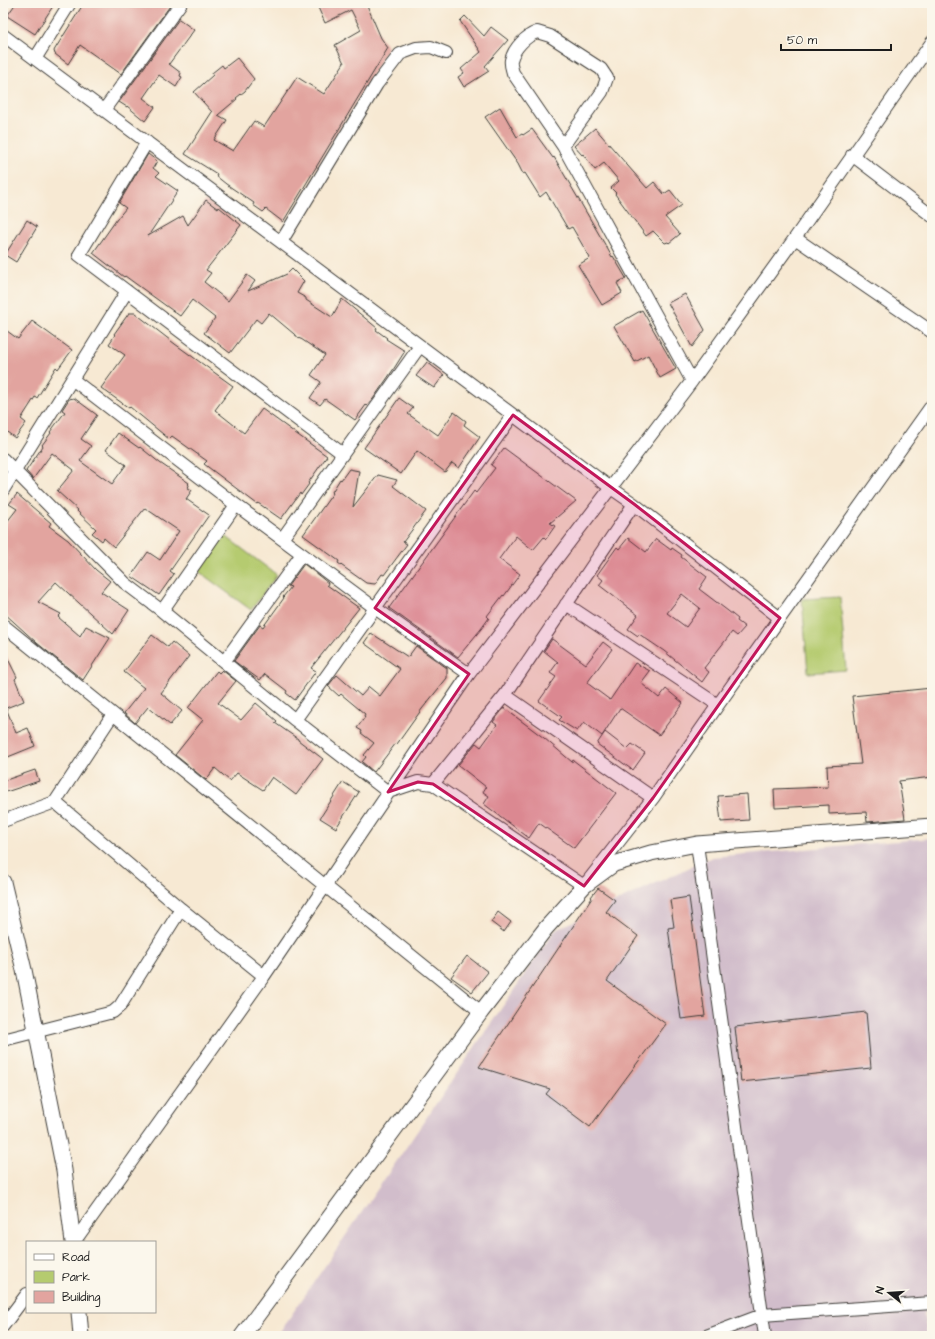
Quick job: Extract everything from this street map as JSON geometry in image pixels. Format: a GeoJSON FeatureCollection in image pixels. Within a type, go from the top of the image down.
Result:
{"type":"FeatureCollection","features":[{"type":"Feature","properties":{"kind":"street"},"geometry":{"type":"LineString","coordinates":[[35,59],[70,3]]}},
{"type":"Feature","properties":{"kind":"street"},"geometry":{"type":"LineString","coordinates":[[104,110],[182,3]]}},
{"type":"Feature","properties":{"kind":"street"},"geometry":{"type":"LineString","coordinates":[[563,146],[602,92],[607,78],[601,69],[550,36],[537,32],[530,35],[515,51],[511,62],[513,73],[563,146],[692,381]]}},
{"type":"Feature","properties":{"kind":"street"},"geometry":{"type":"LineString","coordinates":[[3,35],[634,504],[780,618]]}},
{"type":"Feature","properties":{"kind":"street"},"geometry":{"type":"LineString","coordinates":[[74,1241],[264,976],[468,674],[692,381],[795,238],[932,42]]}},
{"type":"Feature","properties":{"kind":"street"},"geometry":{"type":"LineString","coordinates":[[281,242],[378,84],[400,54],[416,48],[431,47],[446,53]]}},
{"type":"Feature","properties":{"kind":"street"},"geometry":{"type":"LineString","coordinates":[[147,142],[79,255],[343,454]]}},
{"type":"Feature","properties":{"kind":"street"},"geometry":{"type":"LineString","coordinates":[[852,155],[932,216]]}},
{"type":"Feature","properties":{"kind":"street"},"geometry":{"type":"LineString","coordinates":[[795,238],[932,332]]}},
{"type":"Feature","properties":{"kind":"street"},"geometry":{"type":"LineString","coordinates":[[3,490],[127,291]]}},
{"type":"Feature","properties":{"kind":"street"},"geometry":{"type":"LineString","coordinates":[[282,539],[420,346]]}},
{"type":"Feature","properties":{"kind":"street"},"geometry":{"type":"LineString","coordinates":[[72,379],[236,505],[375,608],[468,674]]}},
{"type":"Feature","properties":{"kind":"street"},"geometry":{"type":"LineString","coordinates":[[242,1336],[481,1012],[546,928],[584,886],[653,798],[932,405]]}},
{"type":"Feature","properties":{"kind":"street"},"geometry":{"type":"LineString","coordinates":[[295,720],[513,415]]}},
{"type":"Feature","properties":{"kind":"street"},"geometry":{"type":"LineString","coordinates":[[3,459],[124,583],[162,611],[295,720],[388,792]]}},
{"type":"Feature","properties":{"kind":"street"},"geometry":{"type":"LineString","coordinates":[[433,784],[505,695],[634,504]]}},
{"type":"Feature","properties":{"kind":"street"},"geometry":{"type":"LineString","coordinates":[[162,611],[236,505]]}},
{"type":"Feature","properties":{"kind":"street"},"geometry":{"type":"LineString","coordinates":[[224,662],[302,554]]}},
{"type":"Feature","properties":{"kind":"street"},"geometry":{"type":"LineString","coordinates":[[566,604],[718,705]]}},
{"type":"Feature","properties":{"kind":"street"},"geometry":{"type":"LineString","coordinates":[[3,626],[481,1012]]}},
{"type":"Feature","properties":{"kind":"street"},"geometry":{"type":"LineString","coordinates":[[505,695],[653,798]]}},
{"type":"Feature","properties":{"kind":"street"},"geometry":{"type":"LineString","coordinates":[[3,821],[55,802],[113,714]]}},
{"type":"Feature","properties":{"kind":"street"},"geometry":{"type":"LineString","coordinates":[[388,792],[418,782],[433,784],[584,886]]}},
{"type":"Feature","properties":{"kind":"street"},"geometry":{"type":"LineString","coordinates":[[55,802],[181,909],[264,976]]}},
{"type":"Feature","properties":{"kind":"street"},"geometry":{"type":"LineString","coordinates":[[584,886],[614,864],[651,853],[697,844],[932,826]]}},
{"type":"Feature","properties":{"kind":"street"},"geometry":{"type":"LineString","coordinates":[[697,844],[765,1336]]}},
{"type":"Feature","properties":{"kind":"street"},"geometry":{"type":"LineString","coordinates":[[3,882],[37,1031],[64,1170],[73,1241]]}},
{"type":"Feature","properties":{"kind":"street"},"geometry":{"type":"LineString","coordinates":[[3,1040],[113,1012],[120,1006],[181,909]]}},
{"type":"Feature","properties":{"kind":"street"},"geometry":{"type":"LineString","coordinates":[[3,1326],[26,1295]]}},
{"type":"Feature","properties":{"kind":"street"},"geometry":{"type":"LineString","coordinates":[[706,1336],[762,1315],[932,1303]]}},
{"type":"Feature","properties":{"kind":"street"},"geometry":{"type":"LineString","coordinates":[[79,1313],[81,1336]]}},
{"type":"Feature","properties":{"kind":"highlighted area"},"geometry":{"type":"Polygon","coordinates":[[[513,415],[634,504],[780,618],[653,798],[584,886],[433,784],[418,782],[388,792],[469,674],[375,608],[513,415]]]}},
{"type":"Feature","properties":{"kind":"shaded area"},"geometry":{"type":"Polygon","coordinates":[[[932,838],[932,1312],[923,1313],[928,1336],[277,1336],[555,930],[712,857],[932,838]]]}},
{"type":"Feature","properties":{"kind":"green space"},"geometry":{"type":"Polygon","coordinates":[[[224,535],[277,575],[251,610],[198,571],[224,535]]]}},
{"type":"Feature","properties":{"kind":"green space"},"geometry":{"type":"Polygon","coordinates":[[[840,597],[846,670],[808,673],[802,599],[840,597]]]}},
{"type":"Feature","properties":{"kind":"building"},"geometry":{"type":"Polygon","coordinates":[[[16,3],[55,3],[35,34],[7,16],[16,3]]]}},
{"type":"Feature","properties":{"kind":"building"},"geometry":{"type":"Polygon","coordinates":[[[84,3],[172,3],[121,74],[80,45],[68,64],[55,54],[55,49],[84,3]]]}},
{"type":"Feature","properties":{"kind":"building"},"geometry":{"type":"Polygon","coordinates":[[[316,3],[366,3],[381,38],[388,48],[283,222],[266,209],[263,212],[253,205],[254,203],[216,176],[217,174],[185,154],[212,112],[194,92],[222,65],[224,68],[237,58],[254,79],[245,91],[236,98],[237,99],[218,115],[227,120],[214,140],[233,151],[254,121],[264,127],[297,77],[324,94],[344,63],[335,45],[361,30],[351,10],[325,23],[316,3]]]}},
{"type":"Feature","properties":{"kind":"building"},"geometry":{"type":"Polygon","coordinates":[[[465,16],[484,36],[491,27],[508,40],[485,66],[489,71],[464,87],[458,77],[464,73],[461,69],[481,52],[460,21],[465,16]]]}},
{"type":"Feature","properties":{"kind":"building"},"geometry":{"type":"Polygon","coordinates":[[[179,19],[194,30],[169,64],[181,73],[180,76],[182,77],[176,87],[159,75],[143,98],[155,107],[145,121],[127,106],[119,102],[179,19]]]}},
{"type":"Feature","properties":{"kind":"building"},"geometry":{"type":"Polygon","coordinates":[[[500,107],[517,137],[532,129],[553,158],[554,157],[612,257],[613,256],[626,278],[617,283],[622,293],[602,305],[578,265],[590,258],[572,227],[568,229],[546,192],[540,197],[525,173],[523,174],[518,164],[485,117],[500,107]]]}},
{"type":"Feature","properties":{"kind":"building"},"geometry":{"type":"Polygon","coordinates":[[[595,128],[647,188],[654,182],[664,194],[670,190],[682,205],[665,217],[680,234],[669,243],[665,243],[653,231],[646,236],[611,188],[619,181],[604,163],[595,170],[583,154],[582,155],[574,146],[595,128]]]}},
{"type":"Feature","properties":{"kind":"building"},"geometry":{"type":"Polygon","coordinates":[[[148,154],[157,161],[153,168],[159,173],[156,176],[178,191],[148,236],[183,216],[188,225],[206,200],[218,209],[219,207],[241,225],[206,270],[211,273],[204,282],[228,301],[247,275],[255,281],[248,291],[287,274],[292,269],[304,281],[297,293],[306,298],[306,300],[332,317],[342,299],[377,328],[376,330],[387,338],[386,339],[405,351],[373,399],[367,406],[366,405],[355,420],[325,399],[320,405],[310,398],[321,382],[311,375],[325,355],[300,339],[269,313],[261,323],[256,319],[230,353],[204,333],[215,318],[192,300],[180,316],[125,276],[124,277],[93,253],[126,208],[119,203],[148,154]]]}},
{"type":"Feature","properties":{"kind":"building"},"geometry":{"type":"Polygon","coordinates":[[[27,220],[37,227],[16,262],[5,255],[27,220]]]}},
{"type":"Feature","properties":{"kind":"building"},"geometry":{"type":"Polygon","coordinates":[[[685,294],[705,330],[692,347],[668,303],[685,294]]]}},
{"type":"Feature","properties":{"kind":"building"},"geometry":{"type":"Polygon","coordinates":[[[642,310],[676,369],[660,378],[648,355],[635,362],[614,326],[642,310]]]}},
{"type":"Feature","properties":{"kind":"building"},"geometry":{"type":"Polygon","coordinates":[[[129,313],[135,313],[233,386],[215,410],[244,433],[262,409],[327,456],[301,495],[300,493],[281,519],[258,503],[257,504],[204,464],[207,461],[172,436],[169,439],[130,407],[129,408],[101,388],[125,355],[109,344],[115,335],[114,334],[129,313]]]}},
{"type":"Feature","properties":{"kind":"building"},"geometry":{"type":"Polygon","coordinates":[[[32,321],[72,350],[58,369],[56,367],[37,398],[35,397],[21,419],[26,423],[15,438],[3,429],[3,328],[18,339],[32,321]]]}},
{"type":"Feature","properties":{"kind":"building"},"geometry":{"type":"Polygon","coordinates":[[[427,362],[444,375],[434,388],[416,376],[427,362]]]}},
{"type":"Feature","properties":{"kind":"building"},"geometry":{"type":"Polygon","coordinates":[[[74,398],[97,415],[81,439],[91,446],[80,461],[112,484],[126,465],[106,450],[118,433],[139,448],[140,447],[189,483],[188,488],[192,490],[186,499],[209,515],[170,571],[174,574],[159,595],[131,576],[148,552],[160,560],[179,531],[145,508],[114,547],[104,538],[102,541],[92,533],[96,529],[57,491],[74,470],[52,453],[33,479],[26,471],[51,433],[50,432],[65,412],[62,410],[69,399],[74,398]]]}},
{"type":"Feature","properties":{"kind":"building"},"geometry":{"type":"Polygon","coordinates":[[[399,398],[413,408],[408,414],[438,435],[454,412],[466,421],[464,425],[480,437],[459,468],[452,463],[445,472],[417,451],[401,474],[364,448],[399,398]]]}},
{"type":"Feature","properties":{"kind":"building"},"geometry":{"type":"Polygon","coordinates":[[[504,448],[576,501],[550,523],[555,526],[546,539],[544,537],[533,550],[516,536],[499,559],[520,574],[487,616],[489,618],[481,629],[458,657],[389,608],[474,491],[476,493],[495,468],[491,465],[504,448]]]}},
{"type":"Feature","properties":{"kind":"building"},"geometry":{"type":"Polygon","coordinates":[[[349,469],[359,471],[353,507],[378,475],[397,480],[393,486],[426,511],[403,542],[407,544],[384,575],[382,574],[375,584],[366,583],[303,535],[333,493],[332,492],[340,479],[341,480],[349,469]]]}},
{"type":"Feature","properties":{"kind":"building"},"geometry":{"type":"Polygon","coordinates":[[[17,494],[51,523],[49,526],[68,540],[96,570],[110,581],[101,592],[129,610],[113,634],[56,582],[38,602],[61,614],[58,617],[80,636],[86,626],[110,638],[83,680],[37,643],[3,612],[3,527],[17,509],[9,504],[17,494]]]}},
{"type":"Feature","properties":{"kind":"building"},"geometry":{"type":"Polygon","coordinates":[[[628,538],[646,552],[656,539],[671,550],[672,548],[707,577],[699,589],[738,619],[737,621],[745,627],[737,636],[732,632],[704,668],[709,672],[702,682],[664,651],[639,634],[638,636],[628,629],[638,615],[599,585],[603,580],[597,575],[617,547],[619,549],[628,538]],[[682,594],[667,613],[686,627],[700,608],[682,594]]]}},
{"type":"Feature","properties":{"kind":"building"},"geometry":{"type":"Polygon","coordinates":[[[304,564],[328,583],[327,585],[359,608],[311,668],[316,671],[295,700],[286,693],[287,691],[265,674],[260,680],[234,661],[260,625],[263,627],[284,598],[283,597],[291,587],[288,586],[304,564]]]}},
{"type":"Feature","properties":{"kind":"building"},"geometry":{"type":"Polygon","coordinates":[[[371,633],[408,657],[416,646],[447,668],[447,678],[374,772],[362,762],[366,757],[364,755],[374,743],[357,728],[365,717],[365,714],[341,694],[339,696],[328,686],[337,675],[361,696],[369,687],[380,696],[400,669],[364,643],[371,633]]]}},
{"type":"Feature","properties":{"kind":"building"},"geometry":{"type":"Polygon","coordinates":[[[152,635],[168,647],[172,642],[189,656],[161,693],[182,711],[170,725],[148,707],[135,723],[124,713],[144,688],[124,672],[152,635]]]}},
{"type":"Feature","properties":{"kind":"building"},"geometry":{"type":"Polygon","coordinates":[[[552,639],[586,664],[603,642],[612,649],[587,683],[610,700],[635,663],[650,671],[641,683],[659,698],[666,689],[683,703],[659,735],[620,708],[602,736],[584,722],[577,731],[559,720],[562,717],[539,701],[556,677],[550,673],[558,662],[544,651],[552,639]]]}},
{"type":"Feature","properties":{"kind":"building"},"geometry":{"type":"Polygon","coordinates":[[[3,649],[17,677],[15,679],[24,701],[6,708],[16,733],[28,728],[35,746],[3,759],[3,649]]]}},
{"type":"Feature","properties":{"kind":"building"},"geometry":{"type":"Polygon","coordinates":[[[222,670],[236,681],[218,703],[241,720],[256,703],[277,721],[275,723],[323,759],[296,795],[272,777],[263,790],[237,773],[230,781],[215,768],[206,780],[175,755],[203,720],[188,708],[217,671],[219,673],[222,670]]]}},
{"type":"Feature","properties":{"kind":"building"},"geometry":{"type":"Polygon","coordinates":[[[932,688],[932,777],[899,781],[905,819],[867,822],[866,812],[829,814],[829,805],[775,808],[774,789],[828,787],[827,766],[861,764],[852,696],[932,688]]]}},
{"type":"Feature","properties":{"kind":"building"},"geometry":{"type":"Polygon","coordinates":[[[504,708],[544,738],[572,762],[573,760],[616,793],[574,848],[539,823],[529,838],[484,804],[489,796],[483,792],[486,787],[458,765],[476,743],[481,747],[497,725],[493,722],[504,708]]]}},
{"type":"Feature","properties":{"kind":"building"},"geometry":{"type":"Polygon","coordinates":[[[605,732],[627,749],[632,744],[645,753],[633,770],[597,744],[605,732]]]}},
{"type":"Feature","properties":{"kind":"building"},"geometry":{"type":"Polygon","coordinates":[[[35,770],[39,781],[3,793],[3,781],[35,770]]]}},
{"type":"Feature","properties":{"kind":"building"},"geometry":{"type":"Polygon","coordinates":[[[343,782],[359,792],[336,828],[320,818],[343,782]]]}},
{"type":"Feature","properties":{"kind":"building"},"geometry":{"type":"Polygon","coordinates":[[[747,794],[749,820],[721,822],[718,796],[747,794]]]}},
{"type":"Feature","properties":{"kind":"building"},"geometry":{"type":"Polygon","coordinates":[[[598,888],[615,900],[606,912],[638,936],[607,981],[666,1024],[590,1127],[546,1094],[550,1089],[479,1067],[598,888]]]}},
{"type":"Feature","properties":{"kind":"building"},"geometry":{"type":"Polygon","coordinates":[[[689,897],[705,1016],[681,1019],[668,928],[674,927],[670,900],[689,897]]]}},
{"type":"Feature","properties":{"kind":"building"},"geometry":{"type":"Polygon","coordinates":[[[498,912],[511,922],[504,932],[491,922],[498,912]]]}},
{"type":"Feature","properties":{"kind":"building"},"geometry":{"type":"Polygon","coordinates":[[[467,956],[488,972],[472,992],[451,977],[467,956]]]}},
{"type":"Feature","properties":{"kind":"building"},"geometry":{"type":"Polygon","coordinates":[[[866,1012],[871,1068],[741,1082],[735,1027],[866,1012]]]}}]}
